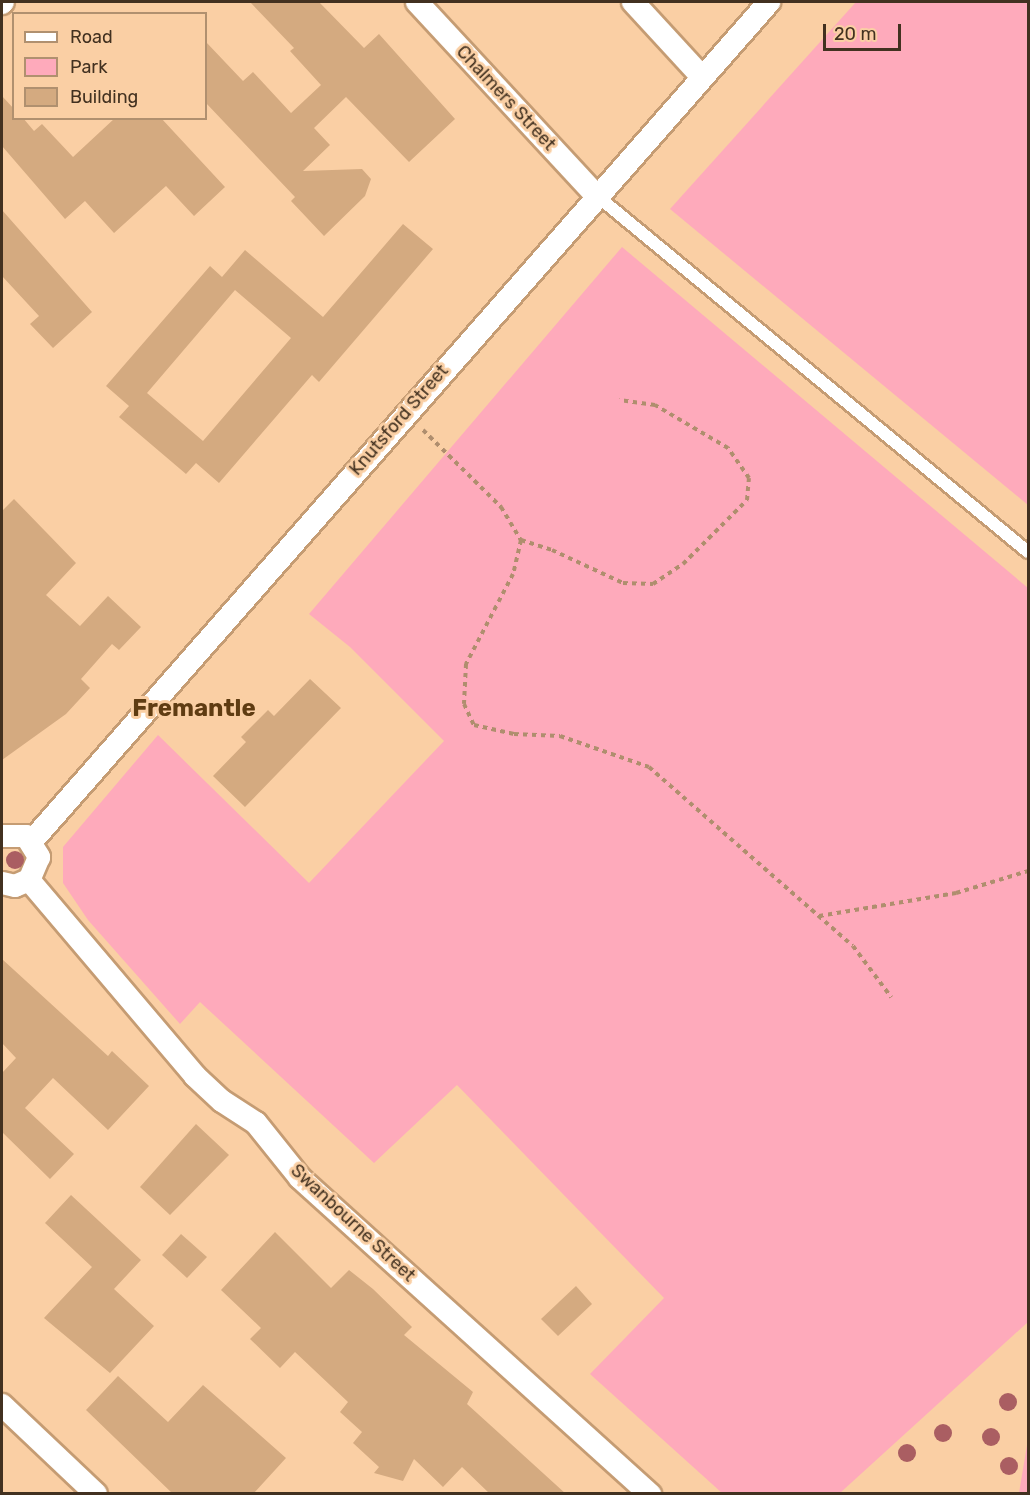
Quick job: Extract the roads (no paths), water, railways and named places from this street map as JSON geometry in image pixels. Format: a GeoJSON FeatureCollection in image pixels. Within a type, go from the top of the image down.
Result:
{"type":"FeatureCollection","features":[{"type":"Feature","properties":{"kind":"street","name":"Chalmers Street"},"geometry":{"type":"LineString","coordinates":[[417,2],[596,195]]}},
{"type":"Feature","properties":{"kind":"street"},"geometry":{"type":"LineString","coordinates":[[633,2],[702,76]]}},
{"type":"Feature","properties":{"kind":"street","name":"Knutsford Street"},"geometry":{"type":"LineString","coordinates":[[32,841],[596,195],[769,2]]}},
{"type":"Feature","properties":{"kind":"street"},"geometry":{"type":"LineString","coordinates":[[2,836],[19,834],[32,841],[39,857],[29,880],[15,886],[2,883]]}},
{"type":"Feature","properties":{"kind":"street","name":"Swanbourne Street"},"geometry":{"type":"LineString","coordinates":[[29,880],[195,1076],[256,1123],[300,1178],[650,1494]]}},
{"type":"Feature","properties":{"kind":"street"},"geometry":{"type":"LineString","coordinates":[[2,1405],[96,1494]]}},
{"type":"Feature","properties":{"kind":"lane"},"geometry":{"type":"LineString","coordinates":[[596,195],[1029,552]]}},
{"type":"Feature","properties":{"kind":"district","name":"Fremantle"},"geometry":{"type":"Point","coordinates":[194,709]}}]}
